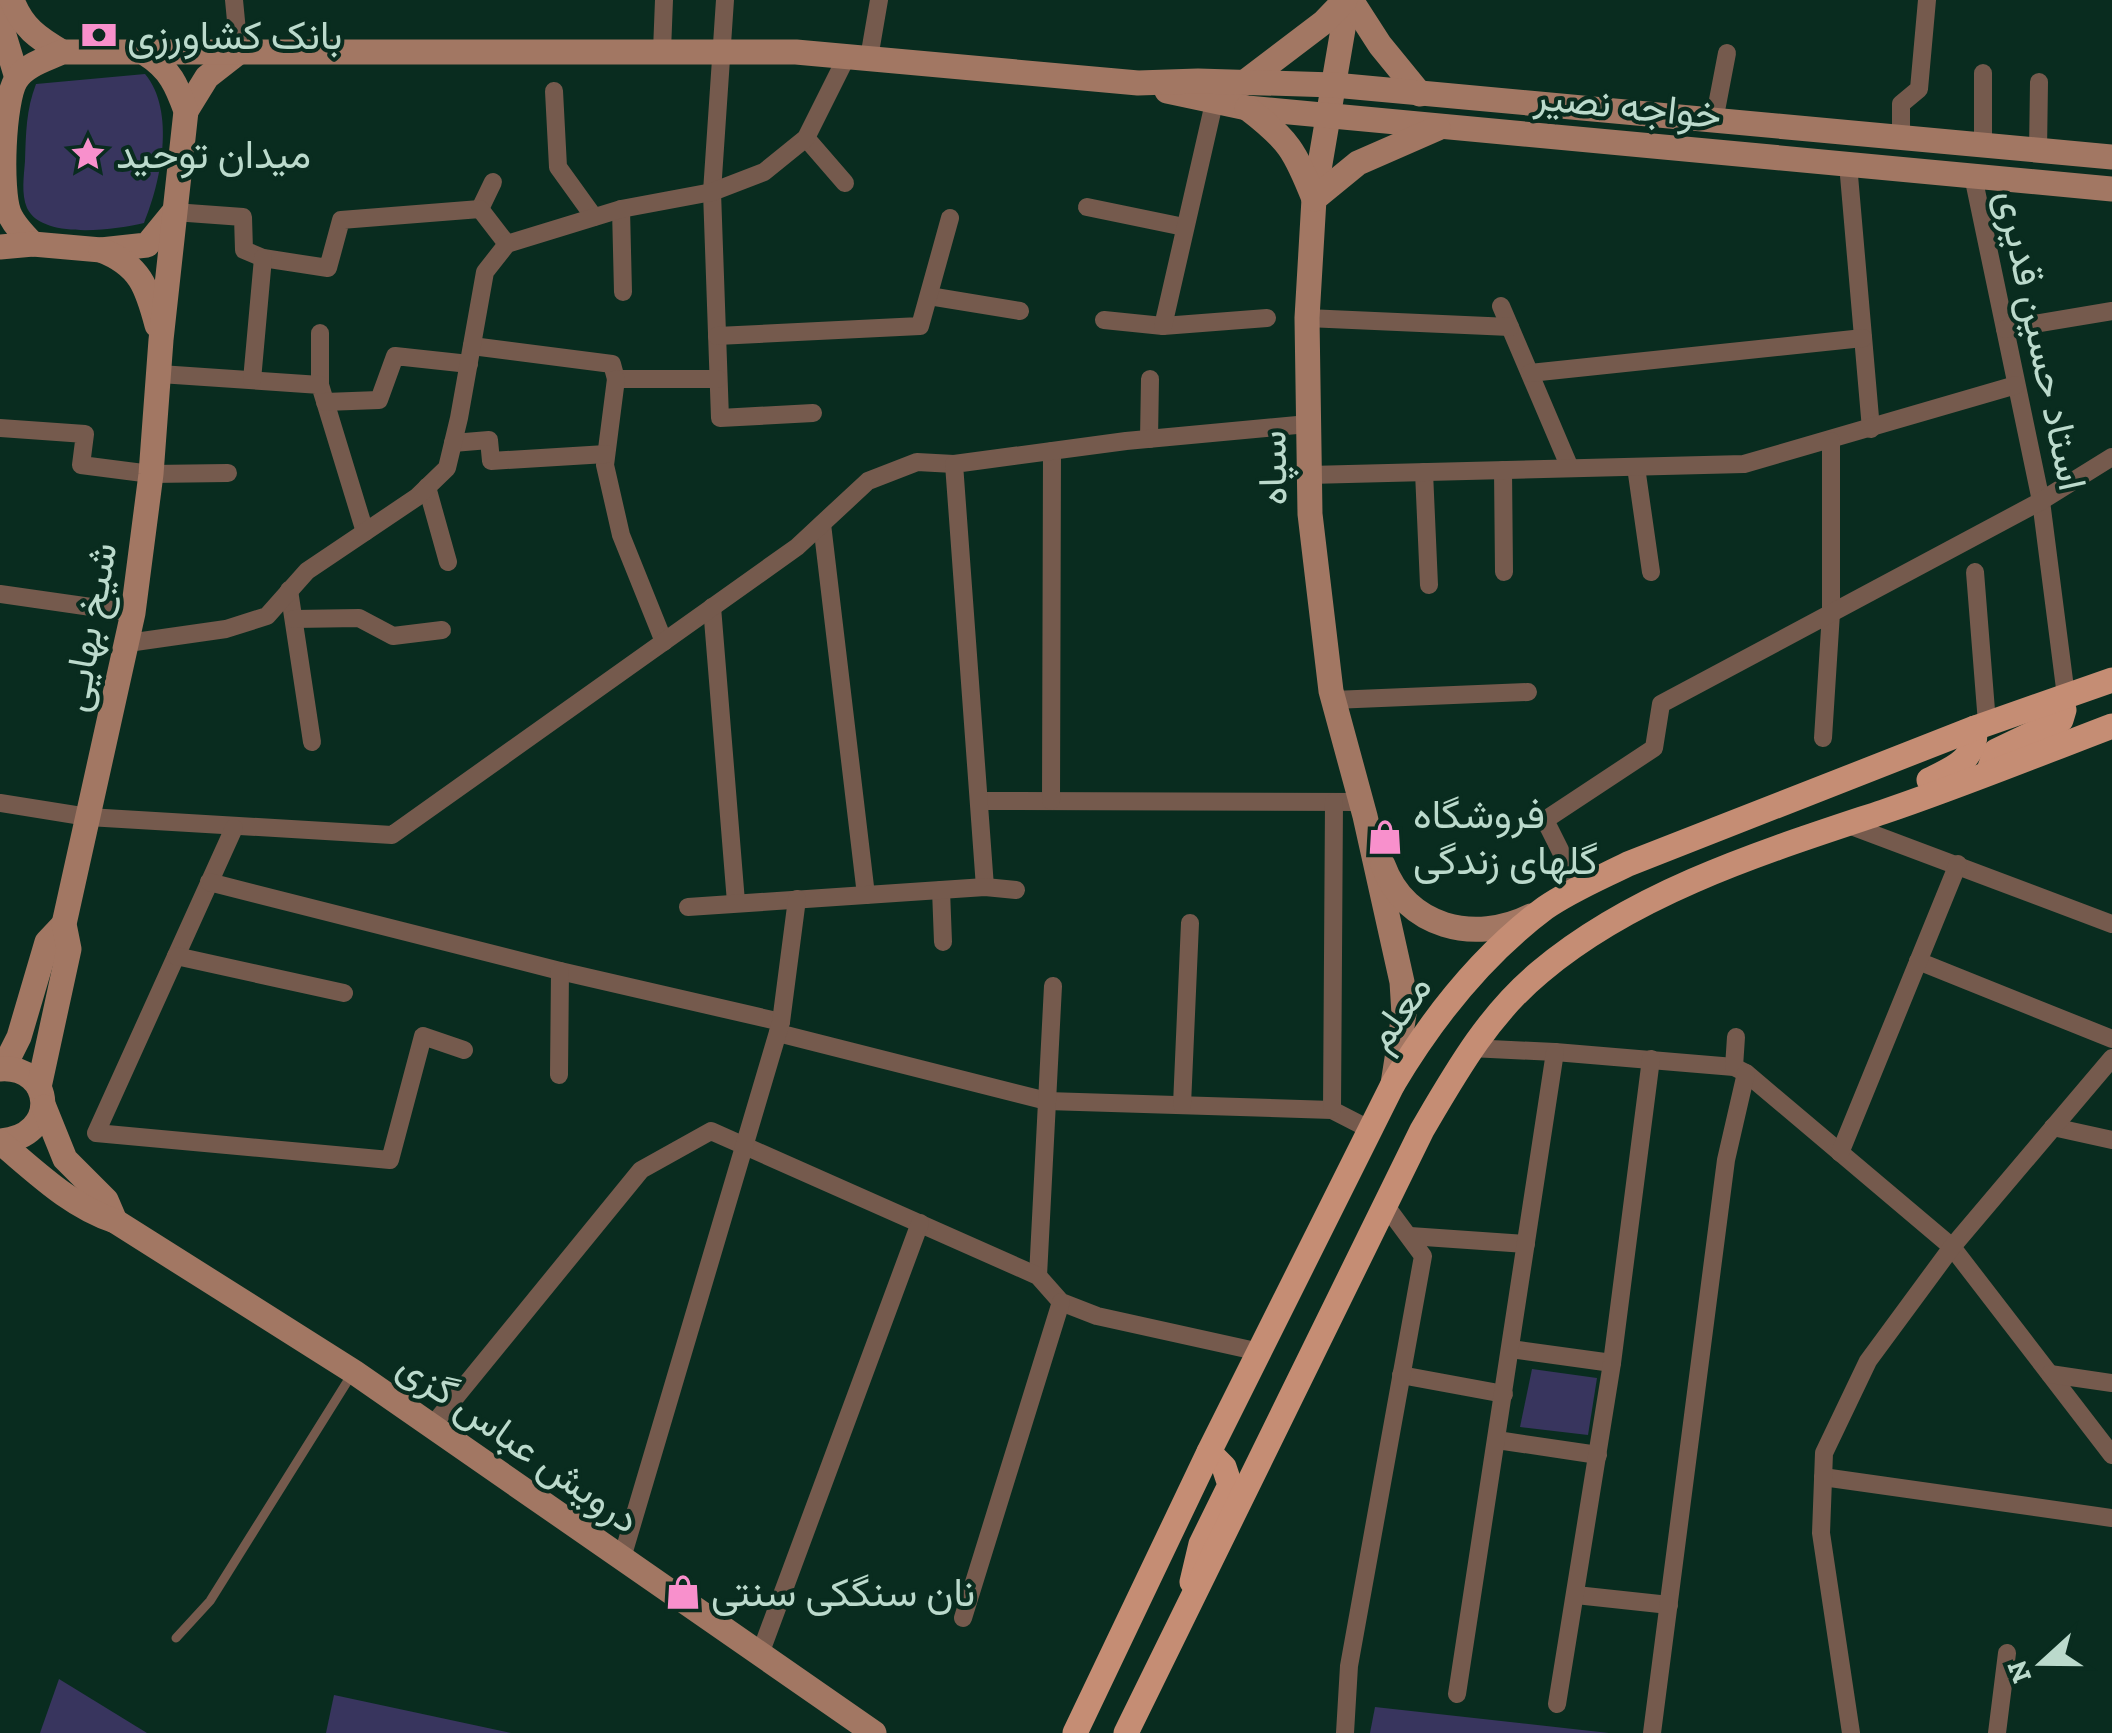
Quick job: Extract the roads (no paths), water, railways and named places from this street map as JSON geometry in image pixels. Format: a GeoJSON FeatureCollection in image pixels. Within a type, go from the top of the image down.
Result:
{"type":"FeatureCollection","features":[{"type":"Feature","properties":{"kind":"main road","name":"معلم"},"geometry":{"type":"LineString","coordinates":[[1075,1733],[1209,1452],[1394,1084],[1415,1048],[1470,976],[1544,909],[1628,864],[1981,726],[2112,680]]}},
{"type":"Feature","properties":{"kind":"main road"},"geometry":{"type":"LineString","coordinates":[[1988,773],[1996,751],[2061,720],[2063,698]]}},
{"type":"Feature","properties":{"kind":"main road"},"geometry":{"type":"LineString","coordinates":[[1886,811],[1908,787],[1958,766],[1970,754],[1981,726]]}},
{"type":"Feature","properties":{"kind":"main road","name":"معلم"},"geometry":{"type":"LineString","coordinates":[[1126,1733],[1422,1130],[1470,1048],[1500,1010],[1538,974],[1614,920],[1691,883],[2112,726]]}},
{"type":"Feature","properties":{"kind":"main road"},"geometry":{"type":"LineString","coordinates":[[1193,1602],[1192,1573],[1200,1544],[1230,1485],[1224,1467],[1209,1452]]}},
{"type":"Feature","properties":{"kind":"street"},"geometry":{"type":"LineString","coordinates":[[2,0],[3,32],[17,78]]}},
{"type":"Feature","properties":{"kind":"street"},"geometry":{"type":"LineString","coordinates":[[12,0],[17,15],[33,35],[62,52]]}},
{"type":"Feature","properties":{"kind":"street"},"geometry":{"type":"LineString","coordinates":[[0,246],[33,244],[101,250],[147,245],[174,212],[186,112],[207,77],[239,52],[234,0]]}},
{"type":"Feature","properties":{"kind":"street"},"geometry":{"type":"LineString","coordinates":[[662,51],[664,0]]}},
{"type":"Feature","properties":{"kind":"street"},"geometry":{"type":"LineString","coordinates":[[725,0],[712,192],[720,418],[813,413]]}},
{"type":"Feature","properties":{"kind":"street"},"geometry":{"type":"LineString","coordinates":[[128,644],[226,629],[267,616],[307,570],[427,488],[447,468],[486,272],[507,244],[621,209],[712,192],[764,172],[806,138],[858,57],[879,0]]}},
{"type":"Feature","properties":{"kind":"street"},"geometry":{"type":"LineString","coordinates":[[1420,94],[1348,0],[1246,95],[1295,152],[1314,199],[1358,163],[1448,125]]}},
{"type":"Feature","properties":{"kind":"street","name":"سپاه"},"geometry":{"type":"LineString","coordinates":[[1348,0],[1314,199],[1307,318],[1308,424],[1310,514],[1333,700],[1363,809]]}},
{"type":"Feature","properties":{"kind":"street"},"geometry":{"type":"LineString","coordinates":[[1902,138],[1901,104],[1919,89],[1927,0]]}},
{"type":"Feature","properties":{"kind":"street","name":"خواجه نصیر"},"geometry":{"type":"LineString","coordinates":[[146,54],[721,51],[858,57],[1246,95],[1330,115],[2112,189]]}},
{"type":"Feature","properties":{"kind":"street"},"geometry":{"type":"LineString","coordinates":[[33,244],[8,211],[3,191],[7,101],[17,78],[36,63],[62,52],[146,54],[165,66],[186,112]]}},
{"type":"Feature","properties":{"kind":"street"},"geometry":{"type":"LineString","coordinates":[[1714,120],[1727,53]]}},
{"type":"Feature","properties":{"kind":"street"},"geometry":{"type":"LineString","coordinates":[[1982,145],[1984,73]]}},
{"type":"Feature","properties":{"kind":"street"},"geometry":{"type":"LineString","coordinates":[[2038,150],[2039,82]]}},
{"type":"Feature","properties":{"kind":"street","name":"خواجه نصیر"},"geometry":{"type":"LineString","coordinates":[[1138,83],[1214,102],[1334,85],[2112,158]]}},
{"type":"Feature","properties":{"kind":"street"},"geometry":{"type":"LineString","coordinates":[[554,91],[558,167],[594,217]]}},
{"type":"Feature","properties":{"kind":"street"},"geometry":{"type":"LineString","coordinates":[[1163,326],[1214,102]]}},
{"type":"Feature","properties":{"kind":"street"},"geometry":{"type":"LineString","coordinates":[[1660,146],[1664,116]]}},
{"type":"Feature","properties":{"kind":"street"},"geometry":{"type":"LineString","coordinates":[[806,138],[845,183]]}},
{"type":"Feature","properties":{"kind":"street"},"geometry":{"type":"LineString","coordinates":[[1848,164],[1871,428]]}},
{"type":"Feature","properties":{"kind":"street","name":"استاد حسین قدیری"},"geometry":{"type":"LineString","coordinates":[[1973,176],[2041,501],[2063,698]]}},
{"type":"Feature","properties":{"kind":"street"},"geometry":{"type":"LineString","coordinates":[[480,210],[493,182]]}},
{"type":"Feature","properties":{"kind":"street"},"geometry":{"type":"LineString","coordinates":[[1087,207],[1184,227]]}},
{"type":"Feature","properties":{"kind":"street"},"geometry":{"type":"LineString","coordinates":[[621,209],[623,292]]}},
{"type":"Feature","properties":{"kind":"street"},"geometry":{"type":"LineString","coordinates":[[174,212],[243,217],[244,250],[263,258],[328,268],[340,220],[480,210]]}},
{"type":"Feature","properties":{"kind":"street"},"geometry":{"type":"LineString","coordinates":[[480,210],[507,244]]}},
{"type":"Feature","properties":{"kind":"street","name":"شیخ بهایی"},"geometry":{"type":"LineString","coordinates":[[42,1097],[69,949],[64,924],[133,613],[174,212]]}},
{"type":"Feature","properties":{"kind":"street"},"geometry":{"type":"LineString","coordinates":[[717,336],[920,326],[950,218]]}},
{"type":"Feature","properties":{"kind":"street","name":"شیخ بهایی"},"geometry":{"type":"LineString","coordinates":[[101,250],[123,258],[138,273],[161,340]]}},
{"type":"Feature","properties":{"kind":"street"},"geometry":{"type":"LineString","coordinates":[[252,380],[263,258]]}},
{"type":"Feature","properties":{"kind":"street"},"geometry":{"type":"LineString","coordinates":[[929,296],[1020,311]]}},
{"type":"Feature","properties":{"kind":"street"},"geometry":{"type":"LineString","coordinates":[[1501,306],[1570,468]]}},
{"type":"Feature","properties":{"kind":"street"},"geometry":{"type":"LineString","coordinates":[[2005,329],[2112,311]]}},
{"type":"Feature","properties":{"kind":"street"},"geometry":{"type":"LineString","coordinates":[[1104,320],[1163,326],[1267,318]]}},
{"type":"Feature","properties":{"kind":"street"},"geometry":{"type":"LineString","coordinates":[[1307,318],[1510,328]]}},
{"type":"Feature","properties":{"kind":"street"},"geometry":{"type":"LineString","coordinates":[[320,333],[322,393],[365,532]]}},
{"type":"Feature","properties":{"kind":"street"},"geometry":{"type":"LineString","coordinates":[[1530,373],[1864,338]]}},
{"type":"Feature","properties":{"kind":"street"},"geometry":{"type":"LineString","coordinates":[[160,374],[252,380],[379,400],[395,356],[471,355],[612,364],[616,380],[605,465],[621,535],[664,642]]}},
{"type":"Feature","properties":{"kind":"street"},"geometry":{"type":"LineString","coordinates":[[616,380],[718,379]]}},
{"type":"Feature","properties":{"kind":"street"},"geometry":{"type":"LineString","coordinates":[[1148,439],[1150,379]]}},
{"type":"Feature","properties":{"kind":"street"},"geometry":{"type":"LineString","coordinates":[[1309,475],[1744,464],[2016,385]]}},
{"type":"Feature","properties":{"kind":"street"},"geometry":{"type":"LineString","coordinates":[[0,804],[88,817],[392,835],[798,546],[868,481],[916,462],[954,464],[1148,439],[1308,424]]}},
{"type":"Feature","properties":{"kind":"street"},"geometry":{"type":"LineString","coordinates":[[0,428],[85,434],[81,466],[150,474],[228,473]]}},
{"type":"Feature","properties":{"kind":"street"},"geometry":{"type":"LineString","coordinates":[[453,443],[489,440],[491,461],[606,454]]}},
{"type":"Feature","properties":{"kind":"street"},"geometry":{"type":"LineString","coordinates":[[1823,738],[1831,613],[1830,441]]}},
{"type":"Feature","properties":{"kind":"street"},"geometry":{"type":"LineString","coordinates":[[1051,800],[1052,451]]}},
{"type":"Feature","properties":{"kind":"street"},"geometry":{"type":"LineString","coordinates":[[1579,888],[1545,820],[1654,748],[1661,704],[2041,501],[2112,456]]}},
{"type":"Feature","properties":{"kind":"street"},"geometry":{"type":"LineString","coordinates":[[954,464],[986,887]]}},
{"type":"Feature","properties":{"kind":"street"},"geometry":{"type":"LineString","coordinates":[[1636,467],[1651,572]]}},
{"type":"Feature","properties":{"kind":"street"},"geometry":{"type":"LineString","coordinates":[[1503,470],[1504,572]]}},
{"type":"Feature","properties":{"kind":"street"},"geometry":{"type":"LineString","coordinates":[[1424,472],[1429,585]]}},
{"type":"Feature","properties":{"kind":"street"},"geometry":{"type":"LineString","coordinates":[[427,488],[448,562]]}},
{"type":"Feature","properties":{"kind":"street"},"geometry":{"type":"LineString","coordinates":[[822,524],[866,895]]}},
{"type":"Feature","properties":{"kind":"street"},"geometry":{"type":"LineString","coordinates":[[1976,572],[1981,726]]}},
{"type":"Feature","properties":{"kind":"street"},"geometry":{"type":"LineString","coordinates":[[290,590],[312,742]]}},
{"type":"Feature","properties":{"kind":"street"},"geometry":{"type":"LineString","coordinates":[[0,594],[133,613]]}},
{"type":"Feature","properties":{"kind":"street"},"geometry":{"type":"LineString","coordinates":[[712,607],[736,902]]}},
{"type":"Feature","properties":{"kind":"street"},"geometry":{"type":"LineString","coordinates":[[294,619],[359,618],[392,636],[442,630]]}},
{"type":"Feature","properties":{"kind":"street"},"geometry":{"type":"LineString","coordinates":[[1333,700],[1528,692]]}},
{"type":"Feature","properties":{"kind":"street"},"geometry":{"type":"LineString","coordinates":[[980,801],[1334,802],[1363,809]]}},
{"type":"Feature","properties":{"kind":"street"},"geometry":{"type":"LineString","coordinates":[[1332,1110],[1334,802]]}},
{"type":"Feature","properties":{"kind":"street"},"geometry":{"type":"LineString","coordinates":[[1363,809],[1389,883],[1432,920],[1460,930],[1489,932],[1544,909]]}},
{"type":"Feature","properties":{"kind":"street"},"geometry":{"type":"LineString","coordinates":[[1363,809],[1402,982],[1404,1014],[1394,1084]]}},
{"type":"Feature","properties":{"kind":"street"},"geometry":{"type":"LineString","coordinates":[[1845,824],[2112,924]]}},
{"type":"Feature","properties":{"kind":"street"},"geometry":{"type":"LineString","coordinates":[[234,828],[96,1132],[390,1160],[423,1036],[464,1050]]}},
{"type":"Feature","properties":{"kind":"street"},"geometry":{"type":"LineString","coordinates":[[1840,1153],[1958,864]]}},
{"type":"Feature","properties":{"kind":"street"},"geometry":{"type":"LineString","coordinates":[[209,882],[780,1028],[1047,1101],[1332,1110],[1372,1130]]}},
{"type":"Feature","properties":{"kind":"street"},"geometry":{"type":"LineString","coordinates":[[688,906],[986,887],[1016,890]]}},
{"type":"Feature","properties":{"kind":"street"},"geometry":{"type":"LineString","coordinates":[[941,890],[942,942]]}},
{"type":"Feature","properties":{"kind":"street"},"geometry":{"type":"LineString","coordinates":[[622,1558],[742,1144],[780,1028],[797,899]]}},
{"type":"Feature","properties":{"kind":"street"},"geometry":{"type":"LineString","coordinates":[[1182,1105],[1190,923]]}},
{"type":"Feature","properties":{"kind":"street","name":"شیخ بهایی"},"geometry":{"type":"LineString","coordinates":[[2,1068],[19,1037],[48,942],[64,924]]}},
{"type":"Feature","properties":{"kind":"street"},"geometry":{"type":"LineString","coordinates":[[176,956],[344,992]]}},
{"type":"Feature","properties":{"kind":"street"},"geometry":{"type":"LineString","coordinates":[[1918,961],[2112,1040]]}},
{"type":"Feature","properties":{"kind":"street"},"geometry":{"type":"LineString","coordinates":[[559,1076],[560,971]]}},
{"type":"Feature","properties":{"kind":"street"},"geometry":{"type":"LineString","coordinates":[[1038,1276],[1053,986]]}},
{"type":"Feature","properties":{"kind":"street"},"geometry":{"type":"LineString","coordinates":[[1652,1733],[1740,1070],[1736,1037]]}},
{"type":"Feature","properties":{"kind":"street"},"geometry":{"type":"LineString","coordinates":[[1470,1048],[1651,1059],[1740,1070],[1952,1247],[2112,1455]]}},
{"type":"Feature","properties":{"kind":"street"},"geometry":{"type":"LineString","coordinates":[[1457,1694],[1555,1052]]}},
{"type":"Feature","properties":{"kind":"street"},"geometry":{"type":"LineString","coordinates":[[1850,1733],[1822,1533],[1824,1453],[1868,1360],[1952,1247],[2112,1058]]}},
{"type":"Feature","properties":{"kind":"street"},"geometry":{"type":"LineString","coordinates":[[1557,1704],[1612,1364],[1651,1059]]}},
{"type":"Feature","properties":{"kind":"street"},"geometry":{"type":"LineString","coordinates":[[0,1142],[20,1140],[37,1127],[42,1097],[24,1072],[2,1068]]}},
{"type":"Feature","properties":{"kind":"street","name":"درویش عباس گزی"},"geometry":{"type":"LineString","coordinates":[[42,1097],[64,1159],[106,1200],[115,1221]]}},
{"type":"Feature","properties":{"kind":"street"},"geometry":{"type":"LineString","coordinates":[[2054,1127],[2112,1140]]}},
{"type":"Feature","properties":{"kind":"street"},"geometry":{"type":"LineString","coordinates":[[432,1426],[641,1170],[711,1131],[1038,1276],[1061,1302],[1097,1316],[1260,1352]]}},
{"type":"Feature","properties":{"kind":"street","name":"درویش عباس گزی"},"geometry":{"type":"LineString","coordinates":[[0,1142],[53,1188],[95,1214],[115,1221],[354,1372],[874,1733]]}},
{"type":"Feature","properties":{"kind":"street"},"geometry":{"type":"LineString","coordinates":[[1345,1733],[1348,1666],[1423,1256],[1386,1206]]}},
{"type":"Feature","properties":{"kind":"street"},"geometry":{"type":"LineString","coordinates":[[760,1654],[920,1223]]}},
{"type":"Feature","properties":{"kind":"street"},"geometry":{"type":"LineString","coordinates":[[1410,1236],[1526,1244]]}},
{"type":"Feature","properties":{"kind":"street"},"geometry":{"type":"LineString","coordinates":[[963,1618],[1061,1302]]}},
{"type":"Feature","properties":{"kind":"street"},"geometry":{"type":"LineString","coordinates":[[1511,1349],[1612,1364]]}},
{"type":"Feature","properties":{"kind":"street"},"geometry":{"type":"LineString","coordinates":[[2050,1374],[2112,1383]]}},
{"type":"Feature","properties":{"kind":"street"},"geometry":{"type":"LineString","coordinates":[[1402,1376],[1504,1394]]}},
{"type":"Feature","properties":{"kind":"street"},"geometry":{"type":"LineString","coordinates":[[1497,1440],[1598,1455]]}},
{"type":"Feature","properties":{"kind":"street"},"geometry":{"type":"LineString","coordinates":[[1823,1478],[2112,1518]]}},
{"type":"Feature","properties":{"kind":"street"},"geometry":{"type":"LineString","coordinates":[[1576,1596],[1669,1605]]}},
{"type":"Feature","properties":{"kind":"street"},"geometry":{"type":"LineString","coordinates":[[1996,1733],[2007,1653]]}},
{"type":"Feature","properties":{"kind":"lane"},"geometry":{"type":"LineString","coordinates":[[176,1638],[210,1601],[354,1372]]}},
{"type":"Feature","properties":{"kind":"place","name":"بانک کشاورزی"},"geometry":{"type":"Point","coordinates":[99,35]}},
{"type":"Feature","properties":{"kind":"place","name":"میدان توحید"},"geometry":{"type":"Point","coordinates":[88,154]}},
{"type":"Feature","properties":{"kind":"place","name":"فروشگاه گلهای زندگی"},"geometry":{"type":"Point","coordinates":[1385,837]}},
{"type":"Feature","properties":{"kind":"place","name":"نان سنگکی سنتی"},"geometry":{"type":"Point","coordinates":[683,1592]}}]}
